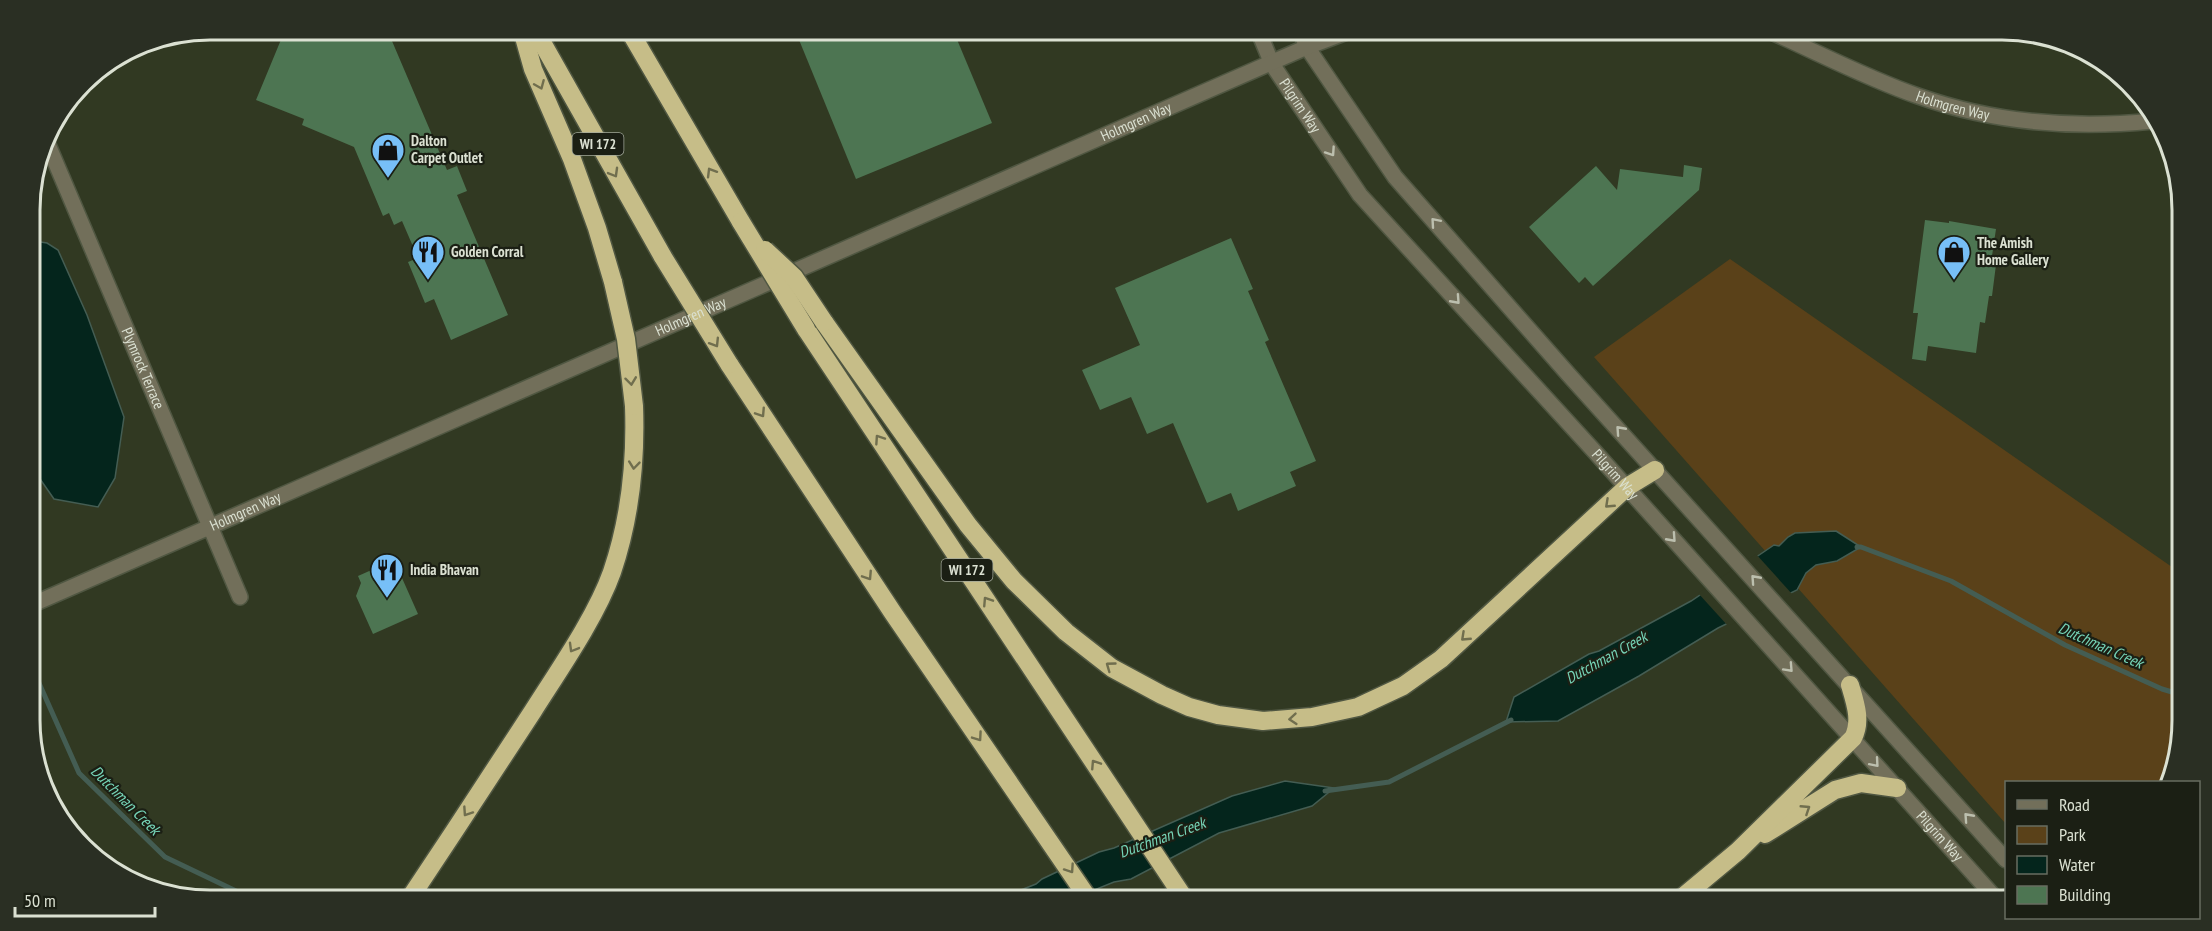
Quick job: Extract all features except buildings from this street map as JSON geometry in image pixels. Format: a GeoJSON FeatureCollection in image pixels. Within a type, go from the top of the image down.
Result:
{"type":"FeatureCollection","features":[{"type":"Feature","properties":{"kind":"highway"},"geometry":{"type":"LineString","coordinates":[[415,890],[562,666],[596,606],[612,573],[631,490],[636,445],[634,406],[626,339],[613,282],[597,228],[572,159],[533,69],[525,41]]}},
{"type":"Feature","properties":{"kind":"highway","name":"WI 172"},"geometry":{"type":"LineString","coordinates":[[541,41],[663,257],[729,364],[893,613],[1083,890]]}},
{"type":"Feature","properties":{"kind":"highway","name":"WI 172"},"geometry":{"type":"LineString","coordinates":[[635,41],[806,329],[1179,890]]}},
{"type":"Feature","properties":{"kind":"highway"},"geometry":{"type":"LineString","coordinates":[[746,229],[794,277],[968,525],[1014,581],[1066,632],[1112,668],[1162,695],[1190,707],[1218,715],[1263,721],[1312,717],[1358,707],[1402,686],[1441,659],[1627,487],[1655,470]]}},
{"type":"Feature","properties":{"kind":"highway"},"geometry":{"type":"LineString","coordinates":[[1691,890],[1738,851],[1853,738],[1857,731],[1857,711],[1850,685]]}},
{"type":"Feature","properties":{"kind":"highway"},"geometry":{"type":"LineString","coordinates":[[1738,851],[1835,790],[1861,783],[1897,788]]}},
{"type":"Feature","properties":{"kind":"street","name":"Pilgrim Way"},"geometry":{"type":"LineString","coordinates":[[1262,40],[1272,64],[1360,195],[1627,487],[1988,890]]}},
{"type":"Feature","properties":{"kind":"street"},"geometry":{"type":"LineString","coordinates":[[1304,40],[1395,177],[1655,470],[2005,858]]}},
{"type":"Feature","properties":{"kind":"street","name":"Holmgren Way"},"geometry":{"type":"LineString","coordinates":[[40,601],[1325,40]]}},
{"type":"Feature","properties":{"kind":"street","name":"Holmgren Way"},"geometry":{"type":"LineString","coordinates":[[1789,40],[1895,88],[1935,102],[1981,114],[2031,122],[2083,125],[2146,121]]}},
{"type":"Feature","properties":{"kind":"street","name":"Plymrock Terrace"},"geometry":{"type":"LineString","coordinates":[[51,152],[240,597]]}},
{"type":"Feature","properties":{"kind":"green space"},"geometry":{"type":"Polygon","coordinates":[[[1730,259],[2172,567],[2172,720],[2168,754],[2160,781],[2005,781],[2005,823],[1594,357],[1730,259]]]}},
{"type":"Feature","properties":{"kind":"water"},"geometry":{"type":"Polygon","coordinates":[[[41,242],[58,250],[87,315],[124,417],[115,478],[98,507],[54,499],[40,480],[41,242]]]}},
{"type":"Feature","properties":{"kind":"water"},"geometry":{"type":"Polygon","coordinates":[[[1836,531],[1861,547],[1837,561],[1816,565],[1806,573],[1797,590],[1718,628],[1558,721],[1506,722],[1514,697],[1589,654],[1599,651],[1691,601],[1774,545],[1779,546],[1795,533],[1836,531]]]}},
{"type":"Feature","properties":{"kind":"water"},"geometry":{"type":"Polygon","coordinates":[[[1285,781],[1334,788],[1312,806],[1219,833],[1131,879],[1114,882],[1094,890],[1021,890],[1099,852],[1114,848],[1232,796],[1285,781]]]}},
{"type":"Feature","properties":{"kind":"pier"},"geometry":{"type":"Polygon","coordinates":[[[1756,554],[1793,595],[1728,626],[1698,593],[1756,554]]]}},
{"type":"Feature","properties":{"kind":"waterway","name":"Dutchman Creek"},"geometry":{"type":"LineString","coordinates":[[1857,547],[1951,581],[2065,645],[2172,692]]}},
{"type":"Feature","properties":{"kind":"waterway","name":"Dutchman Creek"},"geometry":{"type":"LineString","coordinates":[[40,685],[79,773],[165,857],[234,890]]}},
{"type":"Feature","properties":{"kind":"waterway","name":"Dutchman Creek"},"geometry":{"type":"LineString","coordinates":[[1325,791],[1389,782],[1511,720]]}},
{"type":"Feature","properties":{"kind":"place","name":"Dalton Carpet Outlet"},"geometry":{"type":"Point","coordinates":[388,179]}},
{"type":"Feature","properties":{"kind":"place","name":"Golden Corral"},"geometry":{"type":"Point","coordinates":[428,281]}},
{"type":"Feature","properties":{"kind":"place","name":"The Amish Home Gallery"},"geometry":{"type":"Point","coordinates":[1954,281]}},
{"type":"Feature","properties":{"kind":"place","name":"India Bhavan"},"geometry":{"type":"Point","coordinates":[387,599]}}]}
